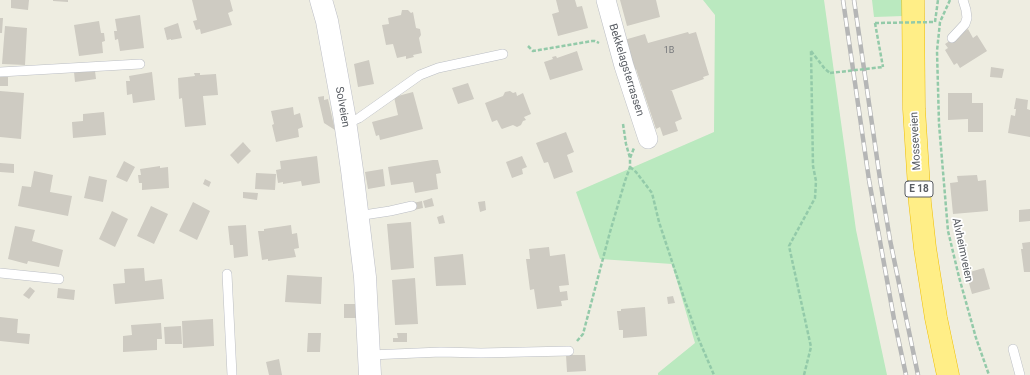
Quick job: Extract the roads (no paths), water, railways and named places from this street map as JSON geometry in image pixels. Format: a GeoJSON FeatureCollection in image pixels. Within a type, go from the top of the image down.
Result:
{"type":"FeatureCollection","features":[{"type":"Feature","properties":{"kind":"highway","name":"Mosseveien"},"geometry":{"type":"LineString","coordinates":[[913,0],[914,109],[920,203],[936,318],[948,375]]}},
{"type":"Feature","properties":{"kind":"street","name":"Bekkelagsterrassen"},"geometry":{"type":"LineString","coordinates":[[606,0],[624,66],[648,139]]}},
{"type":"Feature","properties":{"kind":"street","name":"Solveien"},"geometry":{"type":"LineString","coordinates":[[319,1],[326,21],[357,216],[365,277],[370,365]]}},
{"type":"Feature","properties":{"kind":"lane"},"geometry":{"type":"LineString","coordinates":[[952,38],[965,24],[967,18],[963,0]]}},
{"type":"Feature","properties":{"kind":"lane"},"geometry":{"type":"LineString","coordinates":[[341,122],[359,118],[420,75],[438,68],[503,54]]}},
{"type":"Feature","properties":{"kind":"lane"},"geometry":{"type":"LineString","coordinates":[[0,72],[140,64]]}},
{"type":"Feature","properties":{"kind":"lane"},"geometry":{"type":"LineString","coordinates":[[357,216],[412,206]]}},
{"type":"Feature","properties":{"kind":"lane"},"geometry":{"type":"LineString","coordinates":[[0,273],[59,279]]}},
{"type":"Feature","properties":{"kind":"lane"},"geometry":{"type":"LineString","coordinates":[[227,274],[232,375]]}},
{"type":"Feature","properties":{"kind":"lane"},"geometry":{"type":"LineString","coordinates":[[1013,349],[1020,375]]}},
{"type":"Feature","properties":{"kind":"lane"},"geometry":{"type":"LineString","coordinates":[[370,365],[441,352],[481,353],[569,351]]}},
{"type":"Feature","properties":{"kind":"railway"},"geometry":{"type":"LineString","coordinates":[[843,0],[869,180],[894,319],[906,375]]}},
{"type":"Feature","properties":{"kind":"railway"},"geometry":{"type":"LineString","coordinates":[[854,0],[890,240],[918,375]]}}]}
